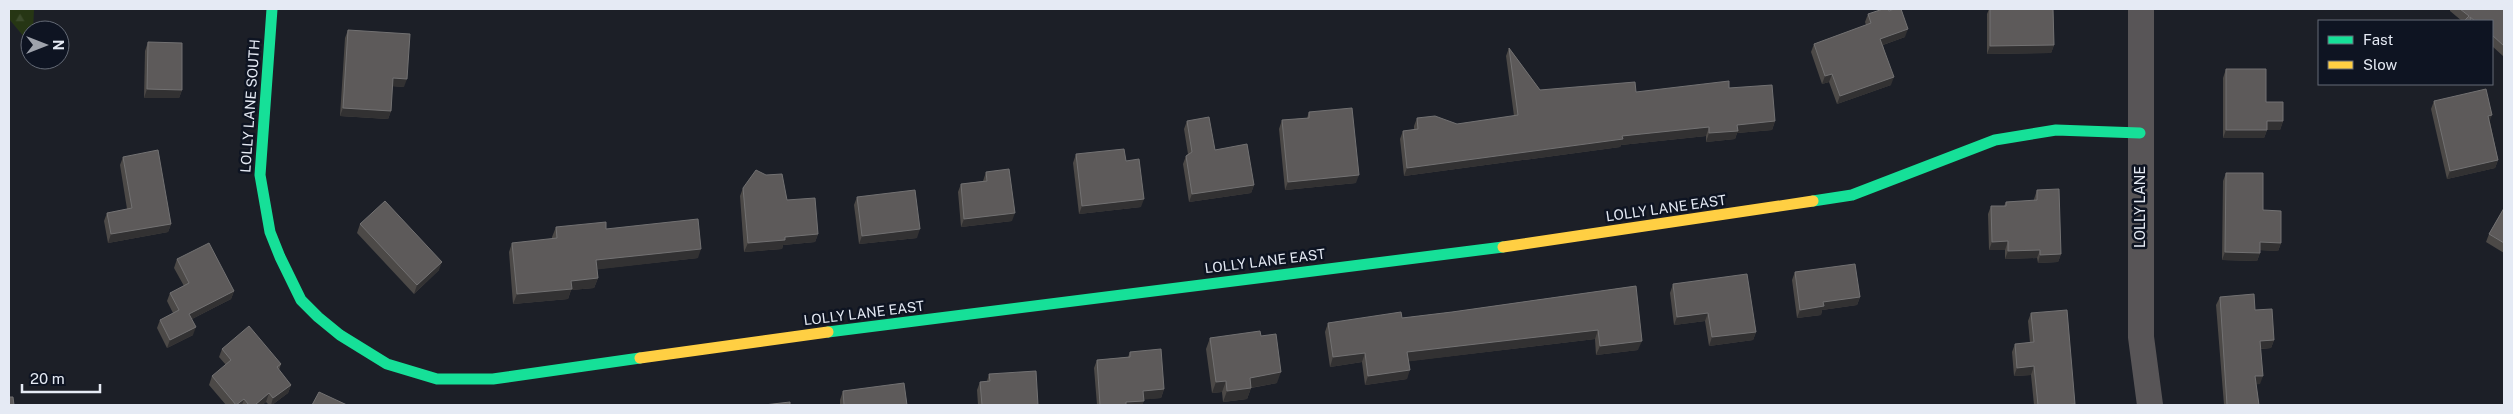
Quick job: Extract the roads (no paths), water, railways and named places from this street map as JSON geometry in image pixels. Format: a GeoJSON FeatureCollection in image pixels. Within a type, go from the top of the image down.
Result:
{"type":"FeatureCollection","features":[{"type":"Feature","properties":{"kind":"street","name":"LOLLY LANE SOUTH"},"geometry":{"type":"LineString","coordinates":[[272,9],[260,175],[270,232],[301,300],[318,317],[340,334],[387,364]]}},
{"type":"Feature","properties":{"kind":"street","name":"LOLLY LANE"},"geometry":{"type":"LineString","coordinates":[[2141,9],[2141,337],[2150,405]]}},
{"type":"Feature","properties":{"kind":"street","name":"LOLLY LANE EAST"},"geometry":{"type":"LineString","coordinates":[[387,364],[437,379],[493,379],[830,332],[1470,252],[1852,195],[1995,140],[2056,130],[2140,133]]}}]}
